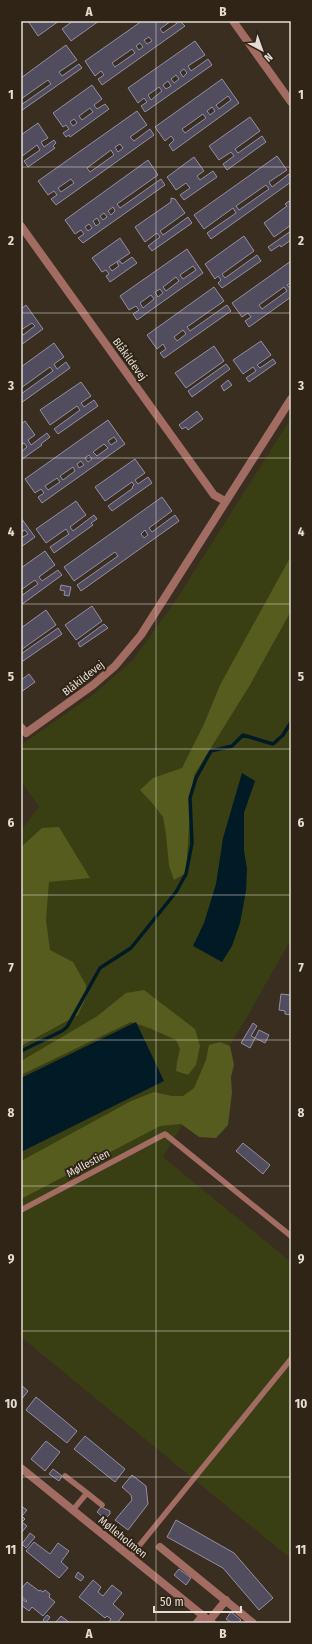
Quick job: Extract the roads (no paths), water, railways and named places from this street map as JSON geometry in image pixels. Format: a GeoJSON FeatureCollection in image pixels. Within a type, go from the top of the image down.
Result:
{"type":"FeatureCollection","features":[{"type":"Feature","properties":{"kind":"street"},"geometry":{"type":"LineString","coordinates":[[232,21],[291,102]]}},
{"type":"Feature","properties":{"kind":"street","name":"Blåkildevej"},"geometry":{"type":"LineString","coordinates":[[21,226],[214,495],[225,501]]}},
{"type":"Feature","properties":{"kind":"street","name":"Blåkildevej"},"geometry":{"type":"LineString","coordinates":[[21,727],[26,733],[93,686],[115,666],[141,635],[291,399]]}},
{"type":"Feature","properties":{"kind":"street","name":"Mølleholmen"},"geometry":{"type":"LineString","coordinates":[[21,1468],[208,1620]]}},
{"type":"Feature","properties":{"kind":"street"},"geometry":{"type":"LineString","coordinates":[[160,1547],[253,1623]]}},
{"type":"Feature","properties":{"kind":"street"},"geometry":{"type":"LineString","coordinates":[[196,1623],[208,1620],[226,1600]]}},
{"type":"Feature","properties":{"kind":"lane","name":"Møllestien"},"geometry":{"type":"LineString","coordinates":[[21,1210],[165,1134],[291,1236]]}},
{"type":"Feature","properties":{"kind":"lane"},"geometry":{"type":"LineString","coordinates":[[130,1557],[291,1359]]}},
{"type":"Feature","properties":{"kind":"lane"},"geometry":{"type":"LineString","coordinates":[[65,1476],[102,1505]]}},
{"type":"Feature","properties":{"kind":"lane"},"geometry":{"type":"LineString","coordinates":[[72,1510],[88,1493]]}},
{"type":"Feature","properties":{"kind":"water"},"geometry":{"type":"Polygon","coordinates":[[[242,773],[255,781],[244,813],[244,851],[247,869],[246,891],[240,923],[232,946],[222,962],[193,946],[204,923],[216,884],[223,838],[242,773]]]}},
{"type":"Feature","properties":{"kind":"water"},"geometry":{"type":"Polygon","coordinates":[[[136,1022],[164,1081],[21,1152],[21,1078],[136,1022]]]}},
{"type":"Feature","properties":{"kind":"waterway"},"geometry":{"type":"LineString","coordinates":[[21,1051],[62,1031],[67,1027],[100,968],[131,948],[176,892],[186,874],[192,843],[190,798],[196,778],[211,751],[232,746],[243,735],[273,744],[283,735],[291,722]]}}]}
